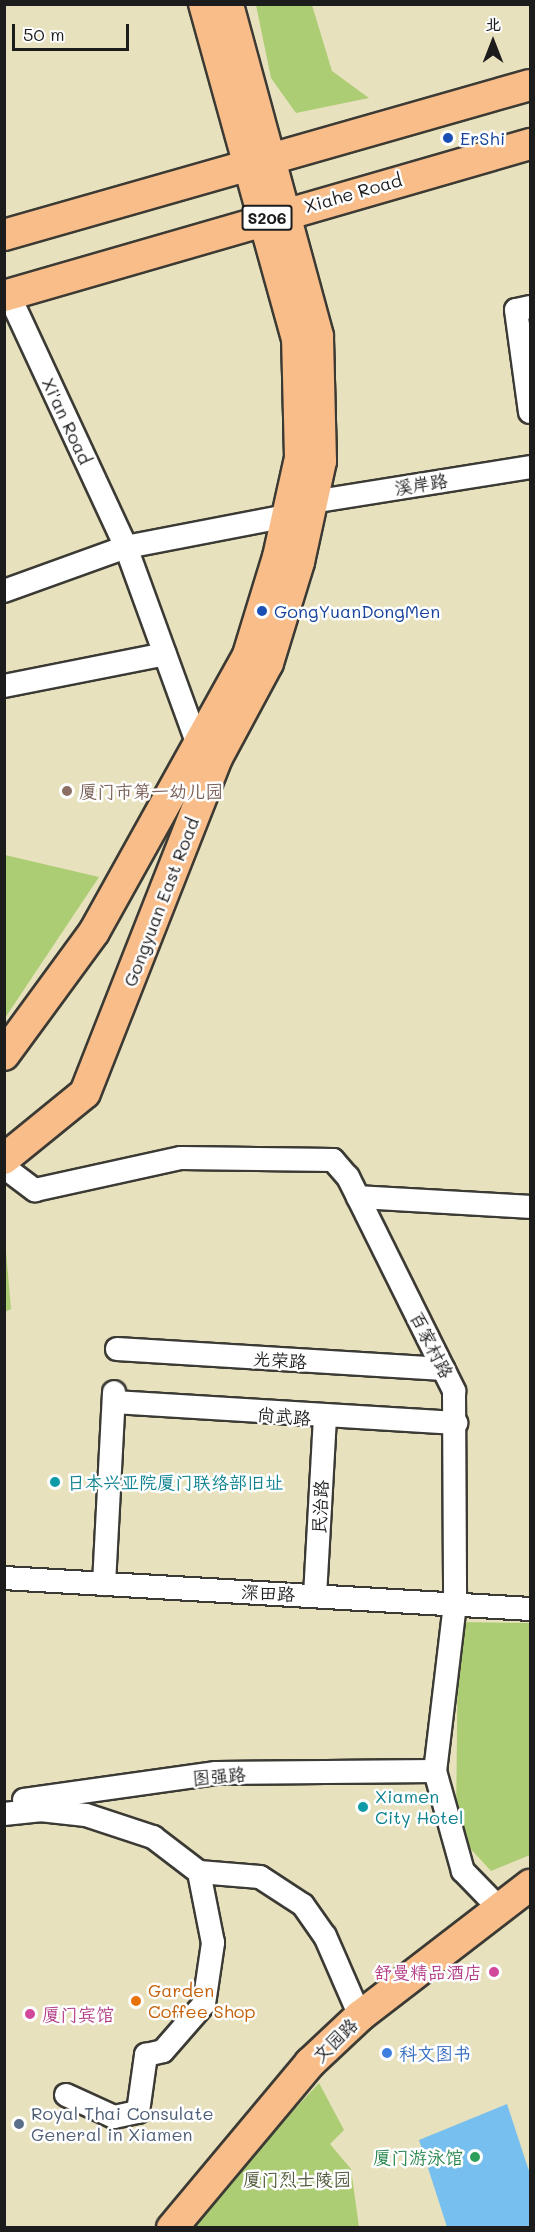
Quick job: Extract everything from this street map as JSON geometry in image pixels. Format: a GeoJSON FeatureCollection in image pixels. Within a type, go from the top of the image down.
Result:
{"type":"FeatureCollection","features":[{"type":"Feature","properties":{"kind":"main road"},"geometry":{"type":"LineString","coordinates":[[204,4],[260,164]]}},
{"type":"Feature","properties":{"kind":"main road"},"geometry":{"type":"LineString","coordinates":[[228,4],[260,164]]}},
{"type":"Feature","properties":{"kind":"main road"},"geometry":{"type":"LineString","coordinates":[[4,235],[531,85]]}},
{"type":"Feature","properties":{"kind":"main road","name":"Xiahe Road"},"geometry":{"type":"LineString","coordinates":[[7,296],[274,216],[531,144]]}},
{"type":"Feature","properties":{"kind":"main road","name":"Gongyuan East Road"},"geometry":{"type":"LineString","coordinates":[[4,1159],[85,1093],[218,758],[268,663],[300,509],[300,458],[297,339],[274,216],[260,164]]}},
{"type":"Feature","properties":{"kind":"main road","name":"Gongyuan East Road"},"geometry":{"type":"LineString","coordinates":[[4,1055],[94,932],[199,748],[248,655],[300,509]]}},
{"type":"Feature","properties":{"kind":"main road","name":"文园路"},"geometry":{"type":"LineString","coordinates":[[172,2228],[310,2063],[360,2016],[498,1907],[531,1885]]}},
{"type":"Feature","properties":{"kind":"street","name":"Xi'an Road"},"geometry":{"type":"LineString","coordinates":[[7,296],[126,547],[199,748]]}},
{"type":"Feature","properties":{"kind":"street"},"geometry":{"type":"LineString","coordinates":[[531,307],[516,310],[531,412]]}},
{"type":"Feature","properties":{"kind":"street","name":"溪岸路"},"geometry":{"type":"LineString","coordinates":[[300,509],[531,467]]}},
{"type":"Feature","properties":{"kind":"street"},"geometry":{"type":"LineString","coordinates":[[4,591],[126,547],[300,509]]}},
{"type":"Feature","properties":{"kind":"street"},"geometry":{"type":"LineString","coordinates":[[4,686],[165,654]]}},
{"type":"Feature","properties":{"kind":"street","name":"百家村路"},"geometry":{"type":"LineString","coordinates":[[4,1167],[35,1190],[181,1158],[333,1160],[358,1197],[454,1391],[456,1423],[455,1604],[435,1771],[463,1871],[498,1907]]}},
{"type":"Feature","properties":{"kind":"street"},"geometry":{"type":"LineString","coordinates":[[358,1197],[531,1207]]}},
{"type":"Feature","properties":{"kind":"street","name":"光荣路"},"geometry":{"type":"LineString","coordinates":[[117,1349],[443,1369]]}},
{"type":"Feature","properties":{"kind":"street","name":"尚武路"},"geometry":{"type":"LineString","coordinates":[[104,1584],[114,1397],[325,1419],[456,1423]]}},
{"type":"Feature","properties":{"kind":"street","name":"民治路"},"geometry":{"type":"LineString","coordinates":[[315,1596],[325,1419]]}},
{"type":"Feature","properties":{"kind":"street","name":"深田路"},"geometry":{"type":"LineString","coordinates":[[4,1578],[531,1609]]}},
{"type":"Feature","properties":{"kind":"street","name":"图强路"},"geometry":{"type":"LineString","coordinates":[[4,1802],[216,1773],[435,1771]]}},
{"type":"Feature","properties":{"kind":"street"},"geometry":{"type":"LineString","coordinates":[[4,1814],[40,1810],[86,1815],[153,1837],[199,1872],[260,1877],[303,1905],[325,1936],[360,2016]]}},
{"type":"Feature","properties":{"kind":"street"},"geometry":{"type":"LineString","coordinates":[[66,2095],[114,2117],[138,2112],[146,2055],[163,2051],[204,2004],[213,1943],[199,1872]]}},
{"type":"Feature","properties":{"kind":"green space"},"geometry":{"type":"Polygon","coordinates":[[[256,5],[312,5],[332,71],[369,98],[296,113],[271,78],[256,5]]]}},
{"type":"Feature","properties":{"kind":"green space"},"geometry":{"type":"Polygon","coordinates":[[[4,855],[99,877],[5,1018],[4,855]]]}},
{"type":"Feature","properties":{"kind":"green space"},"geometry":{"type":"Polygon","coordinates":[[[4,1228],[11,1309],[5,1312],[4,1312],[4,1228]]]}},
{"type":"Feature","properties":{"kind":"green space"},"geometry":{"type":"Polygon","coordinates":[[[458,1622],[530,1623],[530,1855],[491,1871],[456,1833],[458,1622]]]}},
{"type":"Feature","properties":{"kind":"green space","name":"厦门烈士陵园"},"geometry":{"type":"Polygon","coordinates":[[[319,2083],[344,2130],[330,2144],[351,2169],[359,2227],[184,2228],[319,2083]]]}},
{"type":"Feature","properties":{"kind":"water","name":"厦门游泳馆"},"geometry":{"type":"Polygon","coordinates":[[[507,2104],[530,2174],[530,2227],[447,2227],[419,2140],[507,2104]]]}},
{"type":"Feature","properties":{"kind":"place","name":"ErShi"},"geometry":{"type":"Point","coordinates":[448,138]}},
{"type":"Feature","properties":{"kind":"place","name":"GongYuanDongMen"},"geometry":{"type":"Point","coordinates":[262,611]}},
{"type":"Feature","properties":{"kind":"place","name":"厦门市第一幼儿园"},"geometry":{"type":"Point","coordinates":[67,791]}},
{"type":"Feature","properties":{"kind":"place","name":"日本兴亚院厦门联络部旧址"},"geometry":{"type":"Point","coordinates":[55,1482]}},
{"type":"Feature","properties":{"kind":"place","name":"Xiamen City Hotel"},"geometry":{"type":"Point","coordinates":[363,1807]}},
{"type":"Feature","properties":{"kind":"place","name":"舒曼精品酒店"},"geometry":{"type":"Point","coordinates":[494,1972]}},
{"type":"Feature","properties":{"kind":"place","name":"Garden Coffee Shop"},"geometry":{"type":"Point","coordinates":[136,2001]}},
{"type":"Feature","properties":{"kind":"place","name":"厦门宾馆"},"geometry":{"type":"Point","coordinates":[30,2014]}},
{"type":"Feature","properties":{"kind":"place","name":"科文图书"},"geometry":{"type":"Point","coordinates":[387,2053]}},
{"type":"Feature","properties":{"kind":"place","name":"Royal Thai Consulate General in Xiamen"},"geometry":{"type":"Point","coordinates":[19,2124]}},
{"type":"Feature","properties":{"kind":"place","name":"厦门游泳馆"},"geometry":{"type":"Point","coordinates":[475,2157]}}]}
